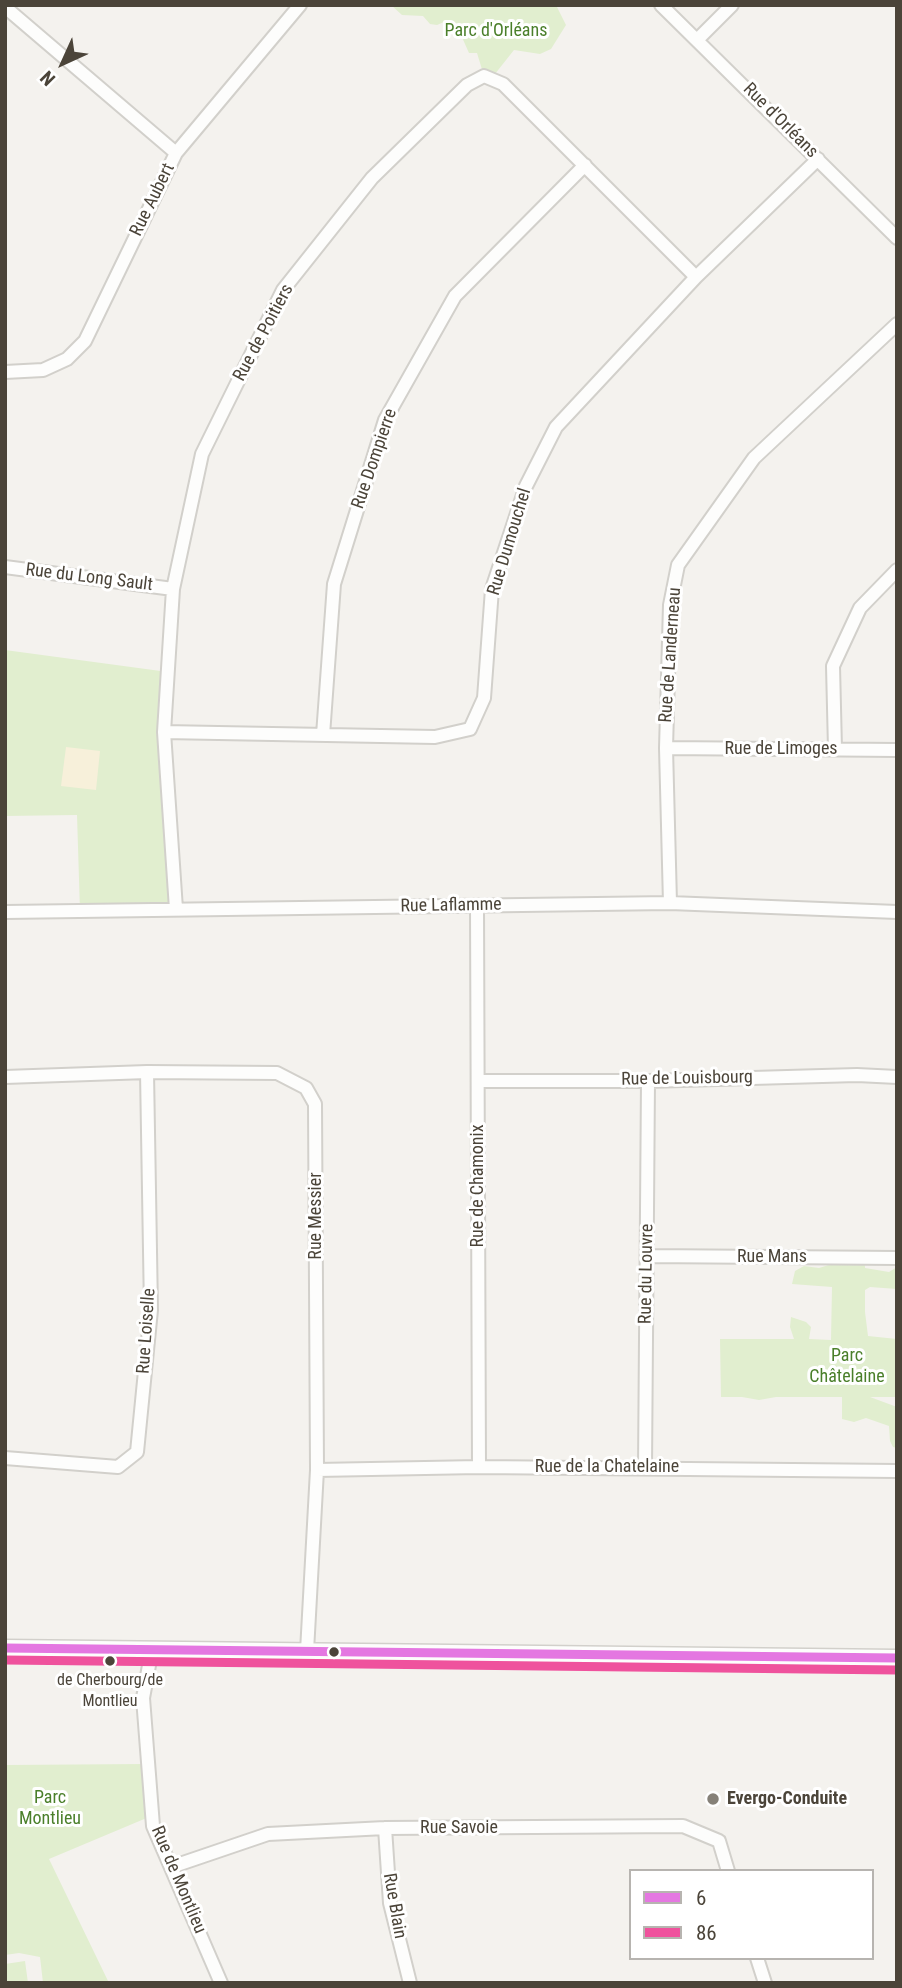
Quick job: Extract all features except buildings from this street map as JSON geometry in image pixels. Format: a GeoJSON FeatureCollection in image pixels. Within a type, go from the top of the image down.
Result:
{"type":"FeatureCollection","features":[{"type":"Feature","properties":{"kind":"street","name":"Rue Aubert"},"geometry":{"type":"LineString","coordinates":[[5,372],[43,370],[67,359],[85,341],[176,153],[300,5]]}},
{"type":"Feature","properties":{"kind":"street","name":"Rue d'Orléans"},"geometry":{"type":"LineString","coordinates":[[661,5],[897,238]]}},
{"type":"Feature","properties":{"kind":"street"},"geometry":{"type":"LineString","coordinates":[[697,40],[732,5]]}},
{"type":"Feature","properties":{"kind":"street"},"geometry":{"type":"LineString","coordinates":[[5,7],[176,153]]}},
{"type":"Feature","properties":{"kind":"street","name":"Rue de Poitiers"},"geometry":{"type":"LineString","coordinates":[[176,909],[164,732],[173,589],[202,454],[283,290],[372,178],[467,85],[484,76],[503,84],[696,277]]}},
{"type":"Feature","properties":{"kind":"street","name":"Rue Dumouchel"},"geometry":{"type":"LineString","coordinates":[[164,732],[435,737],[470,729],[484,698],[492,589],[532,474],[556,427],[696,277],[818,159]]}},
{"type":"Feature","properties":{"kind":"street","name":"Rue Dompierre"},"geometry":{"type":"LineString","coordinates":[[323,735],[334,584],[385,420],[455,296],[585,164]]}},
{"type":"Feature","properties":{"kind":"street","name":"Rue de Landerneau"},"geometry":{"type":"LineString","coordinates":[[670,903],[666,748],[670,605],[678,565],[754,458],[897,324]]}},
{"type":"Feature","properties":{"kind":"street","name":"Rue du Long Sault"},"geometry":{"type":"LineString","coordinates":[[5,567],[173,589]]}},
{"type":"Feature","properties":{"kind":"street"},"geometry":{"type":"LineString","coordinates":[[835,749],[833,666],[860,608],[897,570]]}},
{"type":"Feature","properties":{"kind":"street","name":"Rue de Limoges"},"geometry":{"type":"LineString","coordinates":[[666,748],[897,750]]}},
{"type":"Feature","properties":{"kind":"street","name":"Rue Laflamme"},"geometry":{"type":"LineString","coordinates":[[5,912],[670,903],[897,912]]}},
{"type":"Feature","properties":{"kind":"street","name":"Rue de Chamonix"},"geometry":{"type":"LineString","coordinates":[[477,906],[479,1467]]}},
{"type":"Feature","properties":{"kind":"street","name":"Rue Messier"},"geometry":{"type":"LineString","coordinates":[[5,1077],[147,1072],[277,1073],[306,1088],[315,1104],[317,1470],[307,1651]]}},
{"type":"Feature","properties":{"kind":"street","name":"Rue Loiselle"},"geometry":{"type":"LineString","coordinates":[[5,1458],[118,1467],[137,1452],[151,1310],[147,1072]]}},
{"type":"Feature","properties":{"kind":"street","name":"Rue de Louisbourg"},"geometry":{"type":"LineString","coordinates":[[478,1081],[649,1081],[857,1075],[897,1077]]}},
{"type":"Feature","properties":{"kind":"street","name":"Rue du Louvre"},"geometry":{"type":"LineString","coordinates":[[645,1467],[649,1081]]}},
{"type":"Feature","properties":{"kind":"street","name":"Rue Mans"},"geometry":{"type":"LineString","coordinates":[[647,1256],[897,1258]]}},
{"type":"Feature","properties":{"kind":"street","name":"Rue de la Chatelaine"},"geometry":{"type":"LineString","coordinates":[[317,1470],[645,1467],[897,1471]]}},
{"type":"Feature","properties":{"kind":"street"},"geometry":{"type":"LineString","coordinates":[[5,1648],[897,1658]]}},
{"type":"Feature","properties":{"kind":"street","name":"Rue de Montlieu"},"geometry":{"type":"LineString","coordinates":[[152,1649],[143,1698],[153,1826],[221,1983]]}},
{"type":"Feature","properties":{"kind":"street","name":"Rue Savoie"},"geometry":{"type":"LineString","coordinates":[[171,1867],[268,1834],[385,1828],[683,1826],[719,1842],[727,1869]]}},
{"type":"Feature","properties":{"kind":"street","name":"Rue Blain"},"geometry":{"type":"LineString","coordinates":[[385,1828],[390,1903],[410,1983]]}},
{"type":"Feature","properties":{"kind":"street"},"geometry":{"type":"LineString","coordinates":[[758,1960],[765,1983]]}},
{"type":"Feature","properties":{"kind":"green space","name":"Parc d'Orléans"},"geometry":{"type":"Polygon","coordinates":[[[391,5],[556,5],[566,25],[551,49],[540,54],[514,50],[491,79],[484,76],[477,53],[469,53],[461,35],[446,21],[437,25],[430,24],[423,16],[402,15],[391,5]]]}},
{"type":"Feature","properties":{"kind":"green space"},"geometry":{"type":"Polygon","coordinates":[[[5,650],[168,672],[176,909],[80,911],[77,815],[5,816],[5,650]]]}},
{"type":"Feature","properties":{"kind":"green space","name":"Parc Châtelaine"},"geometry":{"type":"Polygon","coordinates":[[[832,1257],[865,1257],[865,1268],[889,1272],[897,1267],[897,1289],[870,1287],[865,1290],[865,1312],[868,1336],[897,1339],[897,1397],[870,1397],[897,1407],[897,1448],[893,1447],[890,1441],[889,1426],[866,1418],[854,1422],[842,1419],[842,1397],[776,1397],[759,1400],[721,1397],[720,1339],[794,1339],[790,1327],[791,1317],[806,1322],[811,1327],[809,1339],[831,1340],[832,1287],[792,1284],[795,1271],[804,1266],[819,1268],[832,1264],[832,1257]]]}},
{"type":"Feature","properties":{"kind":"green space","name":"Parc Montlieu"},"geometry":{"type":"Polygon","coordinates":[[[144,1764],[149,1817],[49,1859],[109,1983],[43,1983],[40,1957],[19,1953],[5,1955],[5,1765],[144,1764]]]}},
{"type":"Feature","properties":{"kind":"green space"},"geometry":{"type":"Polygon","coordinates":[[[25,1961],[28,1983],[5,1983],[5,1964],[25,1961]]]}},
{"type":"Feature","properties":{"kind":"sand"},"geometry":{"type":"Polygon","coordinates":[[[66,747],[100,751],[96,790],[61,786],[66,747]]]}},
{"type":"Feature","properties":{"kind":"transit line","name":"6"},"geometry":{"type":"LineString","coordinates":[[5,1648],[897,1658]]}},
{"type":"Feature","properties":{"kind":"transit line","name":"86"},"geometry":{"type":"LineString","coordinates":[[5,1660],[897,1670]]}},
{"type":"Feature","properties":{"kind":"place","name":"de Cherbourg/de Montlieu"},"geometry":{"type":"Point","coordinates":[110,1661]}},
{"type":"Feature","properties":{"kind":"place","name":"Evergo-Conduite"},"geometry":{"type":"Point","coordinates":[713,1799]}}]}
